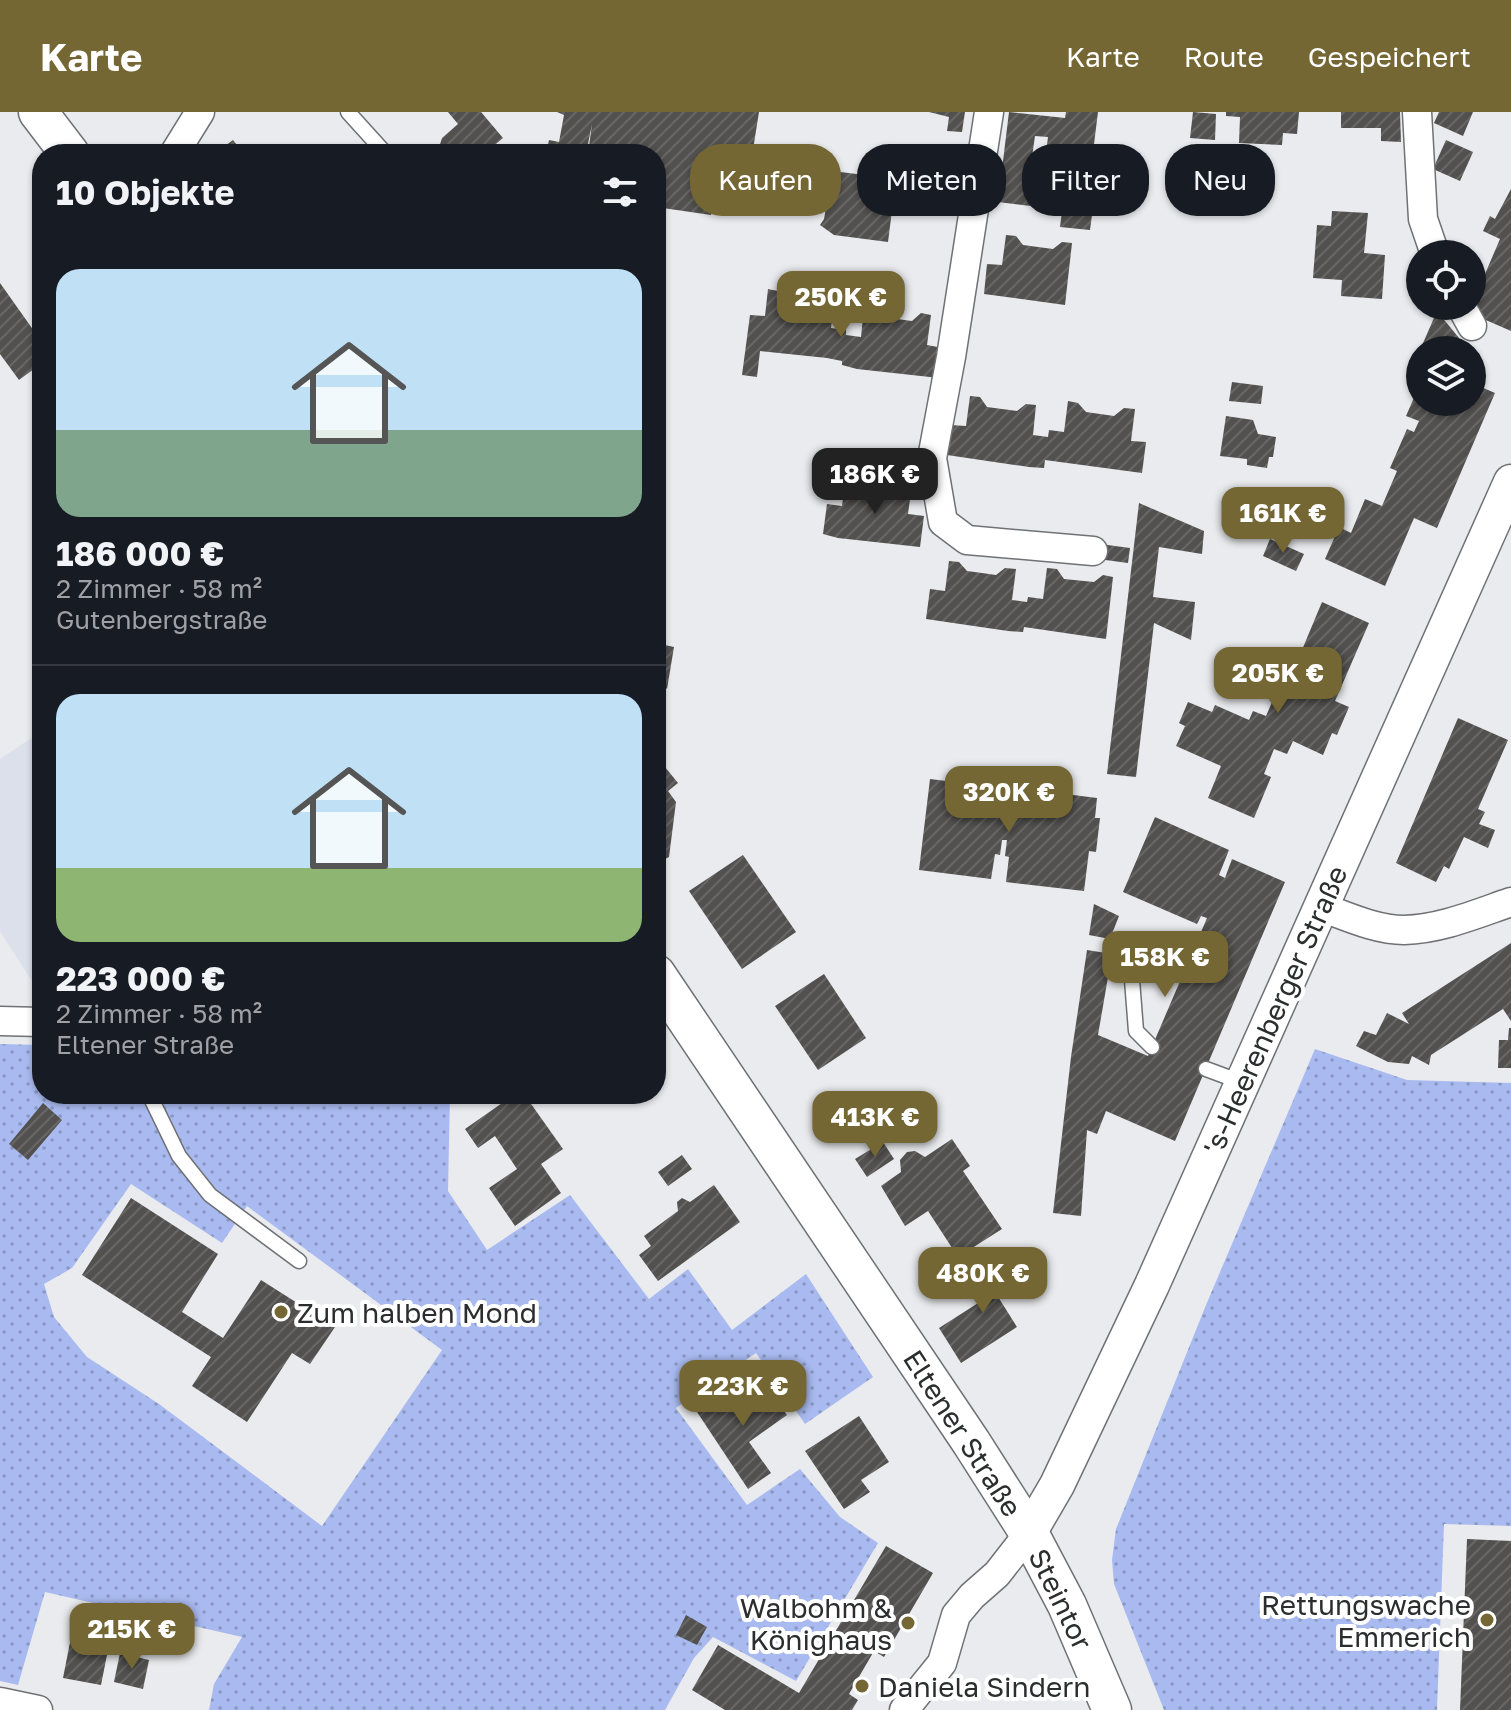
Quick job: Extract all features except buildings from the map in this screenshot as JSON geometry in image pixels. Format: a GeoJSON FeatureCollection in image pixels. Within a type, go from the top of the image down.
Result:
{"type":"FeatureCollection","features":[{"type":"Feature","properties":{"kind":"main road"},"geometry":{"type":"LineString","coordinates":[[38,112],[62,144]]}},
{"type":"Feature","properties":{"kind":"main road","name":"Eltener Straße"},"geometry":{"type":"LineString","coordinates":[[666,989],[1029,1533]]}},
{"type":"Feature","properties":{"kind":"main road","name":"Steintor"},"geometry":{"type":"LineString","coordinates":[[1029,1533],[1067,1605],[1112,1710]]}},
{"type":"Feature","properties":{"kind":"street"},"geometry":{"type":"LineString","coordinates":[[180,144],[200,112]]}},
{"type":"Feature","properties":{"kind":"street"},"geometry":{"type":"LineString","coordinates":[[989,112],[932,458],[943,522],[967,540],[1093,551]]}},
{"type":"Feature","properties":{"kind":"street"},"geometry":{"type":"LineString","coordinates":[[1417,112],[1423,219],[1430,240]]}},
{"type":"Feature","properties":{"kind":"street","name":"'s-Heerenberger Straße"},"geometry":{"type":"LineString","coordinates":[[1029,1533],[1057,1485],[1152,1285],[1511,482]]}},
{"type":"Feature","properties":{"kind":"street"},"geometry":{"type":"LineString","coordinates":[[1321,907],[1365,922],[1402,930],[1454,922],[1511,902]]}},
{"type":"Feature","properties":{"kind":"street"},"geometry":{"type":"LineString","coordinates":[[0,1021],[32,1022]]}},
{"type":"Feature","properties":{"kind":"street"},"geometry":{"type":"LineString","coordinates":[[904,1710],[942,1663],[956,1615],[997,1574],[1029,1533]]}},
{"type":"Feature","properties":{"kind":"street"},"geometry":{"type":"LineString","coordinates":[[0,1702],[38,1710]]}},
{"type":"Feature","properties":{"kind":"lane"},"geometry":{"type":"LineString","coordinates":[[348,112],[377,144]]}},
{"type":"Feature","properties":{"kind":"lane"},"geometry":{"type":"LineString","coordinates":[[1131,967],[1136,1031],[1152,1047]]}},
{"type":"Feature","properties":{"kind":"lane"},"geometry":{"type":"LineString","coordinates":[[1206,1069],[1242,1082]]}},
{"type":"Feature","properties":{"kind":"lane"},"geometry":{"type":"LineString","coordinates":[[154,1104],[179,1156],[210,1195],[299,1261]]}},
{"type":"Feature","properties":{"kind":"shaded area"},"geometry":{"type":"Polygon","coordinates":[[[32,738],[32,981],[0,931],[0,759],[32,738]]]}},
{"type":"Feature","properties":{"kind":"shaded area"},"geometry":{"type":"Polygon","coordinates":[[[0,1044],[32,1045],[32,1104],[450,1104],[448,1191],[487,1250],[570,1195],[649,1299],[688,1269],[732,1330],[806,1274],[873,1377],[805,1424],[756,1353],[676,1408],[747,1505],[800,1469],[840,1517],[878,1543],[796,1681],[713,1637],[694,1658],[665,1710],[209,1710],[214,1684],[242,1637],[45,1592],[18,1685],[0,1681],[0,1044]],[[131,1184],[72,1268],[44,1284],[54,1317],[87,1357],[159,1404],[322,1526],[442,1350],[247,1206],[222,1243],[131,1184]]]}},
{"type":"Feature","properties":{"kind":"shaded area"},"geometry":{"type":"Polygon","coordinates":[[[1315,1049],[1407,1080],[1511,1083],[1511,1526],[1444,1524],[1437,1710],[1164,1710],[1114,1584],[1112,1560],[1116,1529],[1206,1305],[1315,1049]]]}},
{"type":"Feature","properties":{"kind":"place","name":"Zum halben Mond"},"geometry":{"type":"Point","coordinates":[281,1312]}},
{"type":"Feature","properties":{"kind":"place","name":"Rettungswache Emmerich"},"geometry":{"type":"Point","coordinates":[1487,1620]}},
{"type":"Feature","properties":{"kind":"place","name":"Walbohm & Könighaus"},"geometry":{"type":"Point","coordinates":[908,1623]}},
{"type":"Feature","properties":{"kind":"place","name":"Daniela Sindern"},"geometry":{"type":"Point","coordinates":[862,1686]}}]}
